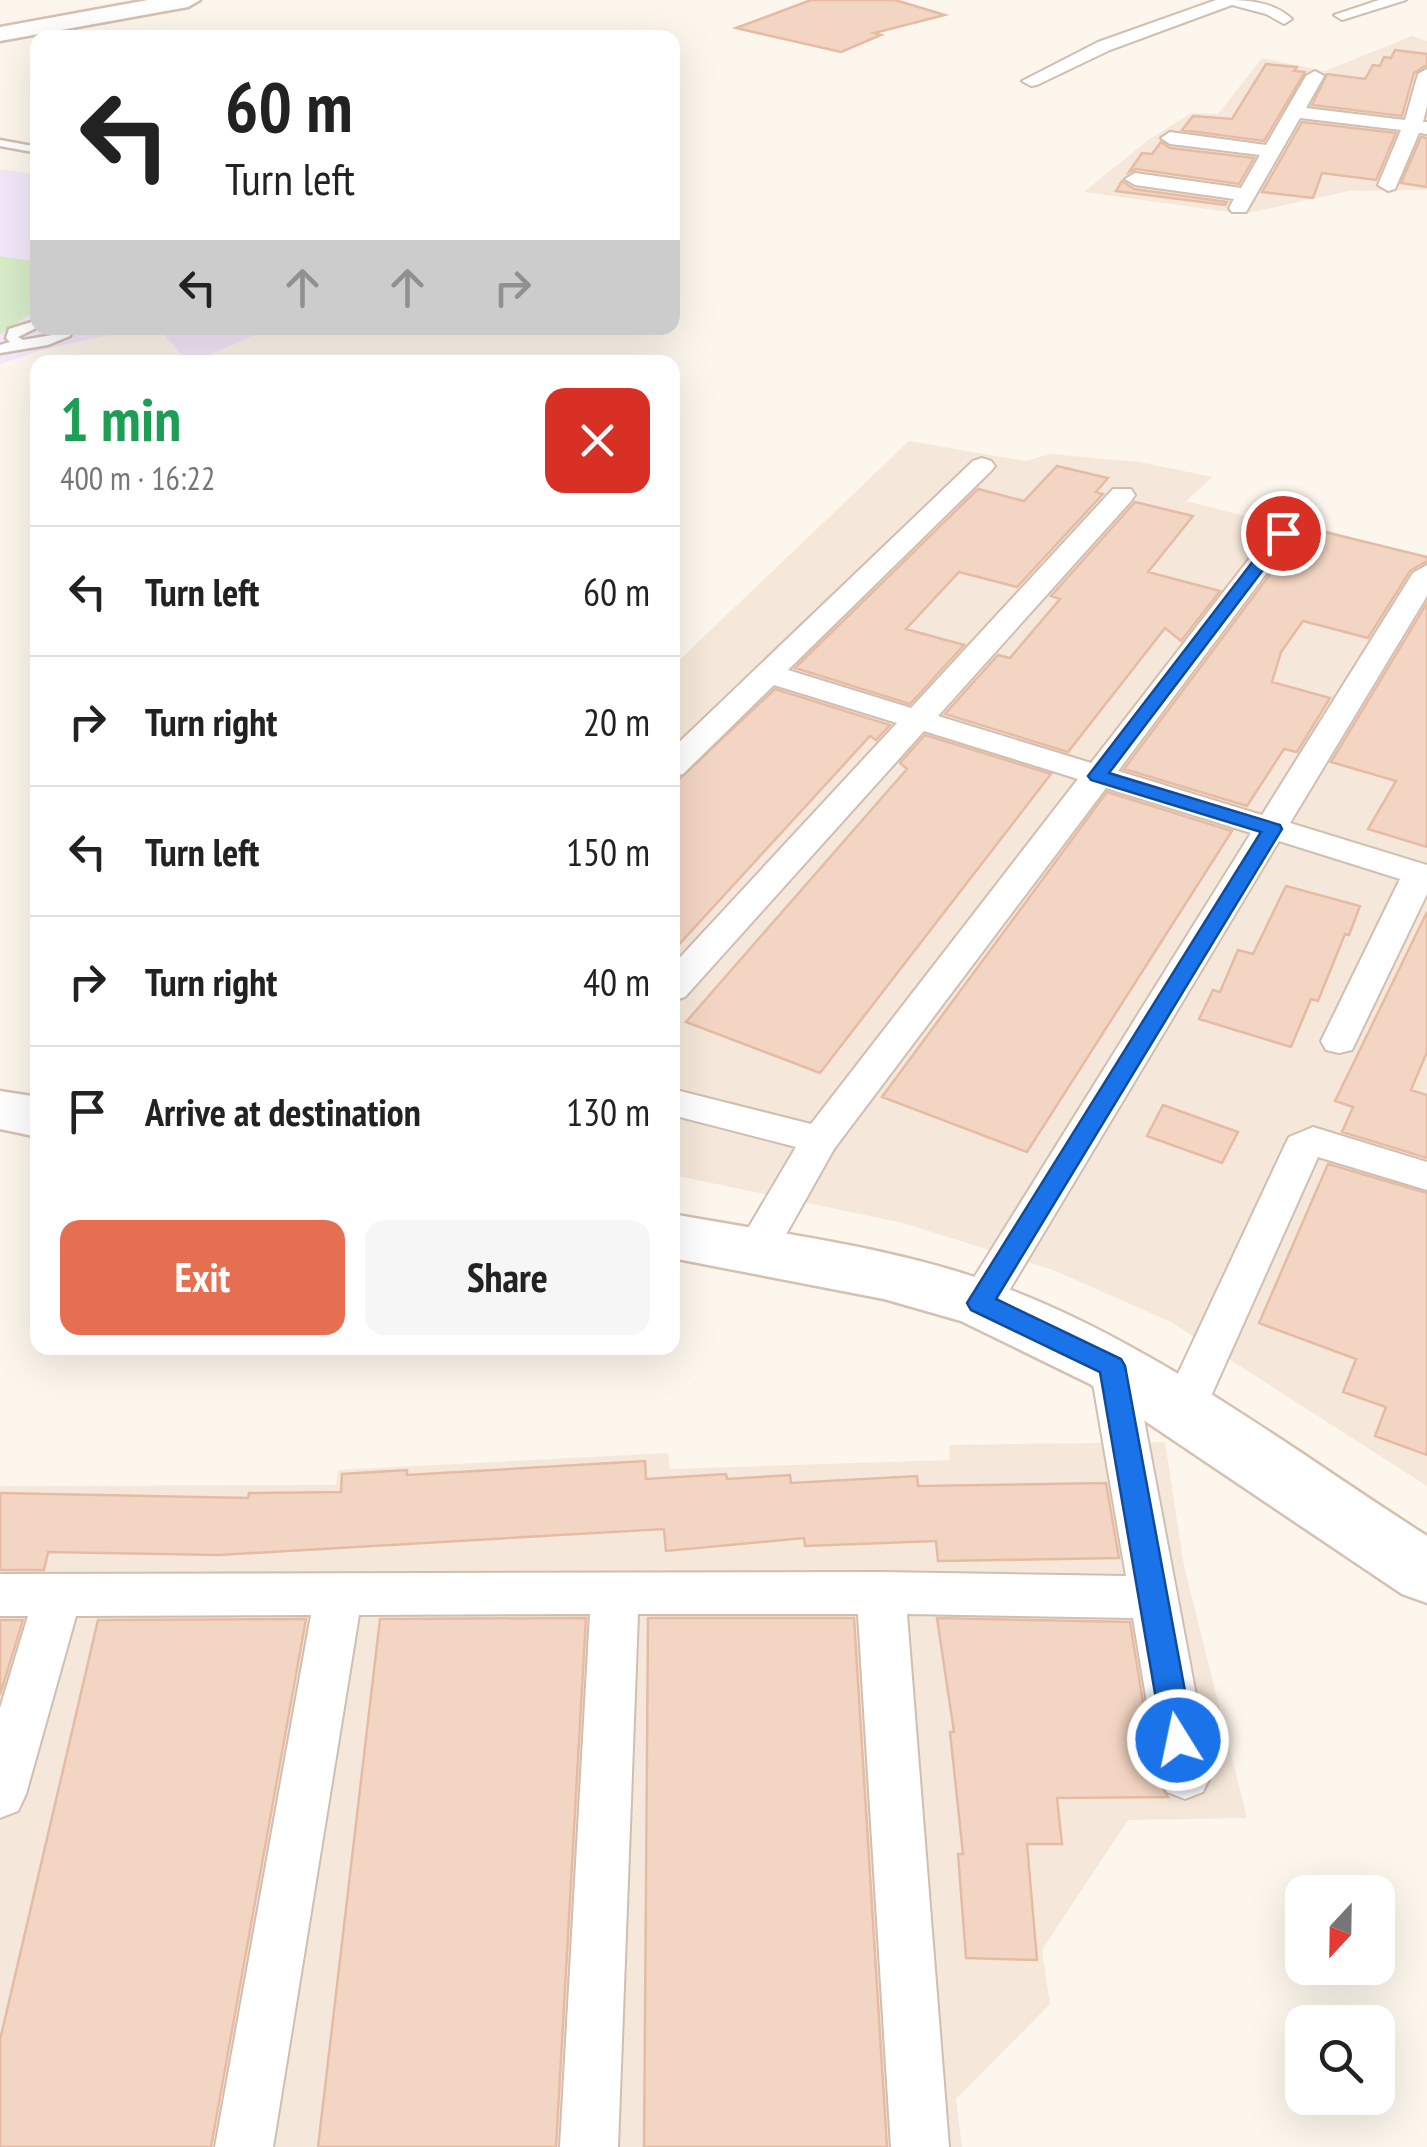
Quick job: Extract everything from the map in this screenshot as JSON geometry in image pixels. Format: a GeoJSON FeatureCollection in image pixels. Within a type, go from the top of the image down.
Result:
{"type":"FeatureCollection","features":[{"type":"Feature","properties":{"kind":"main road"},"geometry":{"type":"LineString","coordinates":[[0,34],[188,0]]}},
{"type":"Feature","properties":{"kind":"main road"},"geometry":{"type":"LineString","coordinates":[[0,1110],[30,1116]]}},
{"type":"Feature","properties":{"kind":"main road"},"geometry":{"type":"LineString","coordinates":[[680,1238],[884,1276],[980,1303],[1112,1366],[1427,1574]]}},
{"type":"Feature","properties":{"kind":"street"},"geometry":{"type":"LineString","coordinates":[[1030,81],[1104,46],[1230,0],[1272,10],[1284,19]]}},
{"type":"Feature","properties":{"kind":"street"},"geometry":{"type":"LineString","coordinates":[[1342,15],[1398,0]]}},
{"type":"Feature","properties":{"kind":"street"},"geometry":{"type":"LineString","coordinates":[[1388,184],[1420,127],[1427,74]]}},
{"type":"Feature","properties":{"kind":"street"},"geometry":{"type":"LineString","coordinates":[[1134,180],[1243,201],[1314,76]]}},
{"type":"Feature","properties":{"kind":"street"},"geometry":{"type":"LineString","coordinates":[[1294,112],[1420,127]]}},
{"type":"Feature","properties":{"kind":"street"},"geometry":{"type":"LineString","coordinates":[[1170,138],[1272,151]]}},
{"type":"Feature","properties":{"kind":"street"},"geometry":{"type":"LineString","coordinates":[[680,760],[982,466]]}},
{"type":"Feature","properties":{"kind":"street"},"geometry":{"type":"LineString","coordinates":[[680,980],[1122,495]]}},
{"type":"Feature","properties":{"kind":"street"},"geometry":{"type":"LineString","coordinates":[[755,1252],[820,1140],[1283,533]]}},
{"type":"Feature","properties":{"kind":"street"},"geometry":{"type":"LineString","coordinates":[[980,1303],[1427,573]]}},
{"type":"Feature","properties":{"kind":"street"},"geometry":{"type":"LineString","coordinates":[[768,674],[1424,874],[1338,1041]]}},
{"type":"Feature","properties":{"kind":"street"},"geometry":{"type":"LineString","coordinates":[[680,1104],[820,1140]]}},
{"type":"Feature","properties":{"kind":"street"},"geometry":{"type":"LineString","coordinates":[[1183,1410],[1303,1148],[1313,1141],[1333,1145],[1427,1176]]}},
{"type":"Feature","properties":{"kind":"street"},"geometry":{"type":"LineString","coordinates":[[1112,1366],[1185,1775]]}},
{"type":"Feature","properties":{"kind":"street"},"geometry":{"type":"LineString","coordinates":[[0,1595],[882,1593],[1152,1597]]}},
{"type":"Feature","properties":{"kind":"street"},"geometry":{"type":"LineString","coordinates":[[882,1593],[920,2147]]}},
{"type":"Feature","properties":{"kind":"street"},"geometry":{"type":"LineString","coordinates":[[589,2147],[614,1594]]}},
{"type":"Feature","properties":{"kind":"street"},"geometry":{"type":"LineString","coordinates":[[0,1794],[58,1595]]}},
{"type":"Feature","properties":{"kind":"street"},"geometry":{"type":"LineString","coordinates":[[244,2147],[338,1596]]}},
{"type":"Feature","properties":{"kind":"lane"},"geometry":{"type":"LineString","coordinates":[[0,143],[30,149]]}},
{"type":"Feature","properties":{"kind":"lane"},"geometry":{"type":"LineString","coordinates":[[18,342],[12,338],[13,332],[30,325]]}},
{"type":"Feature","properties":{"kind":"lane"},"geometry":{"type":"LineString","coordinates":[[0,349],[18,342],[52,342],[64,335]]}},
{"type":"Feature","properties":{"kind":"shaded area"},"geometry":{"type":"Polygon","coordinates":[[[1412,36],[1427,41],[1427,190],[1349,191],[1244,214],[1084,192],[1147,141],[1191,113],[1218,114],[1262,58],[1325,71],[1412,36]]]}},
{"type":"Feature","properties":{"kind":"shaded area"},"geometry":{"type":"Polygon","coordinates":[[[0,169],[30,174],[30,335],[109,335],[0,364],[0,169]]]}},
{"type":"Feature","properties":{"kind":"shaded area"},"geometry":{"type":"Polygon","coordinates":[[[165,335],[254,335],[209,355],[182,355],[165,335]]]}},
{"type":"Feature","properties":{"kind":"shaded area"},"geometry":{"type":"Polygon","coordinates":[[[909,441],[1026,461],[1050,454],[1139,462],[1213,477],[1186,501],[1288,527],[1292,521],[1427,557],[1427,1486],[1171,1322],[1053,1270],[903,1223],[680,1176],[680,659],[909,441]]]}},
{"type":"Feature","properties":{"kind":"shaded area"},"geometry":{"type":"Polygon","coordinates":[[[1165,1442],[1184,1566],[1247,1818],[1128,1820],[1042,1950],[1050,2004],[956,2099],[962,2147],[0,2147],[0,1486],[336,1485],[338,1470],[668,1453],[670,1469],[950,1460],[949,1445],[1165,1442]]]}},
{"type":"Feature","properties":{"kind":"green space"},"geometry":{"type":"Polygon","coordinates":[[[0,256],[30,261],[30,315],[0,334],[0,256]]]}},
{"type":"Feature","properties":{"kind":"building"},"geometry":{"type":"Polygon","coordinates":[[[811,0],[895,0],[945,15],[874,33],[881,35],[841,52],[736,28],[811,0]]]}},
{"type":"Feature","properties":{"kind":"building"},"geometry":{"type":"Polygon","coordinates":[[[1395,50],[1427,54],[1427,65],[1414,73],[1402,116],[1312,105],[1327,74],[1365,79],[1373,65],[1380,66],[1384,57],[1391,58],[1395,50]]]}},
{"type":"Feature","properties":{"kind":"building"},"geometry":{"type":"Polygon","coordinates":[[[1266,64],[1297,67],[1294,71],[1305,72],[1264,141],[1182,130],[1193,116],[1232,119],[1266,64]]]}},
{"type":"Feature","properties":{"kind":"building"},"geometry":{"type":"Polygon","coordinates":[[[1302,122],[1396,133],[1376,180],[1322,173],[1313,198],[1262,192],[1302,122]]]}},
{"type":"Feature","properties":{"kind":"building"},"geometry":{"type":"Polygon","coordinates":[[[1421,137],[1427,138],[1427,187],[1401,183],[1421,137]]]}},
{"type":"Feature","properties":{"kind":"building"},"geometry":{"type":"Polygon","coordinates":[[[1161,142],[1170,148],[1254,158],[1239,184],[1136,169],[1129,172],[1142,153],[1152,154],[1161,142]]]}},
{"type":"Feature","properties":{"kind":"building"},"geometry":{"type":"Polygon","coordinates":[[[1122,181],[1134,189],[1227,202],[1225,205],[1116,191],[1122,181]]]}},
{"type":"Feature","properties":{"kind":"building"},"geometry":{"type":"Polygon","coordinates":[[[1057,466],[1108,478],[1096,492],[1103,494],[1017,587],[959,572],[906,629],[964,645],[910,704],[795,668],[978,489],[1024,501],[1057,466]]]}},
{"type":"Feature","properties":{"kind":"building"},"geometry":{"type":"Polygon","coordinates":[[[1135,502],[1193,516],[1148,572],[1220,591],[1181,641],[1165,628],[1068,752],[945,714],[998,655],[1010,658],[1060,599],[1051,596],[1135,502]]]}},
{"type":"Feature","properties":{"kind":"building"},"geometry":{"type":"Polygon","coordinates":[[[1300,526],[1427,557],[1427,561],[1410,571],[1368,638],[1303,621],[1281,652],[1272,682],[1330,698],[1297,752],[1284,749],[1247,806],[1124,769],[1295,541],[1300,526]]]}},
{"type":"Feature","properties":{"kind":"building"},"geometry":{"type":"Polygon","coordinates":[[[1427,603],[1427,847],[1368,829],[1396,781],[1331,762],[1427,603]]]}},
{"type":"Feature","properties":{"kind":"building"},"geometry":{"type":"Polygon","coordinates":[[[775,689],[890,725],[876,740],[870,736],[680,943],[680,778],[775,689]]]}},
{"type":"Feature","properties":{"kind":"building"},"geometry":{"type":"Polygon","coordinates":[[[925,735],[1051,774],[820,1073],[686,1022],[907,769],[900,763],[925,735]]]}},
{"type":"Feature","properties":{"kind":"building"},"geometry":{"type":"Polygon","coordinates":[[[1107,792],[1232,831],[1027,1152],[882,1097],[1107,792]]]}},
{"type":"Feature","properties":{"kind":"building"},"geometry":{"type":"Polygon","coordinates":[[[1286,886],[1360,906],[1318,1001],[1311,999],[1291,1047],[1199,1019],[1213,990],[1220,992],[1238,950],[1253,954],[1286,886]]]}},
{"type":"Feature","properties":{"kind":"building"},"geometry":{"type":"Polygon","coordinates":[[[1427,912],[1427,1052],[1411,1090],[1427,1095],[1427,1158],[1342,1132],[1353,1107],[1335,1101],[1427,912]]]}},
{"type":"Feature","properties":{"kind":"building"},"geometry":{"type":"Polygon","coordinates":[[[1163,1105],[1238,1132],[1222,1163],[1147,1136],[1163,1105]]]}},
{"type":"Feature","properties":{"kind":"building"},"geometry":{"type":"Polygon","coordinates":[[[1328,1164],[1427,1193],[1427,1455],[1375,1436],[1386,1407],[1343,1392],[1356,1359],[1259,1323],[1328,1164]]]}},
{"type":"Feature","properties":{"kind":"building"},"geometry":{"type":"Polygon","coordinates":[[[645,1461],[646,1479],[726,1474],[727,1479],[790,1475],[791,1483],[917,1476],[918,1486],[1106,1483],[1119,1558],[938,1561],[936,1541],[805,1546],[804,1538],[666,1551],[664,1529],[219,1555],[48,1552],[44,1570],[0,1570],[0,1493],[248,1498],[249,1493],[341,1492],[342,1474],[407,1470],[407,1475],[645,1461]]]}},
{"type":"Feature","properties":{"kind":"building"},"geometry":{"type":"Polygon","coordinates":[[[586,1618],[556,2147],[318,2147],[380,1619],[586,1618]]]}},
{"type":"Feature","properties":{"kind":"building"},"geometry":{"type":"Polygon","coordinates":[[[648,1618],[854,1618],[887,2147],[644,2147],[648,1618]]]}},
{"type":"Feature","properties":{"kind":"building"},"geometry":{"type":"Polygon","coordinates":[[[937,1618],[1130,1622],[1155,1776],[1168,1797],[1057,1798],[1062,1844],[1027,1844],[1037,1960],[966,1958],[958,1854],[963,1854],[950,1732],[954,1732],[937,1618]]]}},
{"type":"Feature","properties":{"kind":"building"},"geometry":{"type":"Polygon","coordinates":[[[306,1619],[211,2147],[0,2147],[0,2040],[98,1620],[306,1619]]]}},
{"type":"Feature","properties":{"kind":"building"},"geometry":{"type":"Polygon","coordinates":[[[0,1620],[23,1620],[0,1695],[0,1620]]]}},
{"type":"Feature","properties":{"kind":"route"},"geometry":{"type":"LineString","coordinates":[[1178,1740],[1112,1366],[980,1303],[1272,829],[1098,776],[1283,533]]}}]}
